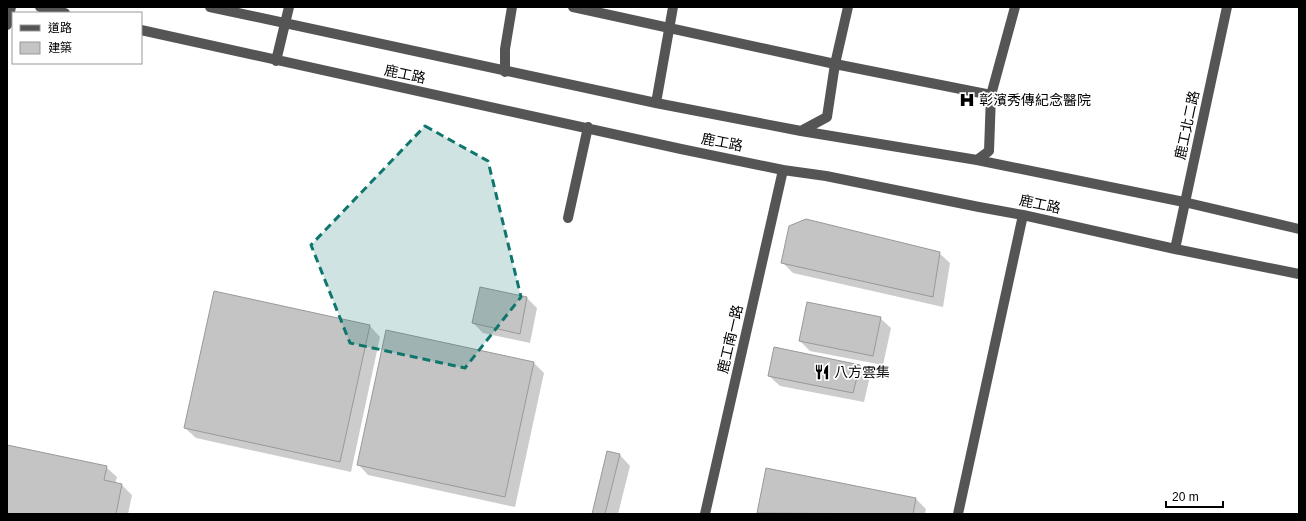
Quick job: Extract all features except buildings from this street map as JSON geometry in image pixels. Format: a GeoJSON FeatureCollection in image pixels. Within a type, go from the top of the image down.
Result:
{"type":"FeatureCollection","features":[{"type":"Feature","properties":{"kind":"street"},"geometry":{"type":"LineString","coordinates":[[7,25],[11,7]]}},
{"type":"Feature","properties":{"kind":"street"},"geometry":{"type":"LineString","coordinates":[[40,7],[61,12]]}},
{"type":"Feature","properties":{"kind":"street","name":"鹿工路"},"geometry":{"type":"LineString","coordinates":[[210,7],[505,72],[656,103],[801,131],[977,160],[1184,202],[1299,229]]}},
{"type":"Feature","properties":{"kind":"street"},"geometry":{"type":"LineString","coordinates":[[276,61],[289,7]]}},
{"type":"Feature","properties":{"kind":"street"},"geometry":{"type":"LineString","coordinates":[[505,72],[505,49],[512,7]]}},
{"type":"Feature","properties":{"kind":"street"},"geometry":{"type":"LineString","coordinates":[[573,7],[835,64],[991,95]]}},
{"type":"Feature","properties":{"kind":"street"},"geometry":{"type":"LineString","coordinates":[[656,103],[668,28],[673,7]]}},
{"type":"Feature","properties":{"kind":"street"},"geometry":{"type":"LineString","coordinates":[[801,131],[827,117],[835,64],[848,7]]}},
{"type":"Feature","properties":{"kind":"street"},"geometry":{"type":"LineString","coordinates":[[977,160],[989,151],[991,95],[1015,7]]}},
{"type":"Feature","properties":{"kind":"street","name":"鹿工北二路"},"geometry":{"type":"LineString","coordinates":[[1175,249],[1227,7]]}},
{"type":"Feature","properties":{"kind":"street","name":"鹿工路"},"geometry":{"type":"LineString","coordinates":[[142,30],[276,61],[783,170],[826,176],[1023,215],[1175,249],[1299,274]]}},
{"type":"Feature","properties":{"kind":"street"},"geometry":{"type":"LineString","coordinates":[[568,218],[588,127]]}},
{"type":"Feature","properties":{"kind":"street","name":"鹿工南一路"},"geometry":{"type":"LineString","coordinates":[[705,514],[783,170]]}},
{"type":"Feature","properties":{"kind":"street"},"geometry":{"type":"LineString","coordinates":[[958,514],[1023,215]]}},
{"type":"Feature","properties":{"kind":"highlighted area"},"geometry":{"type":"Polygon","coordinates":[[[425,126],[488,161],[521,297],[465,368],[350,343],[311,245],[425,126]]]}},
{"type":"Feature","properties":{"kind":"place","name":"彰濱秀傳紀念醫院"},"geometry":{"type":"Point","coordinates":[967,100]}},
{"type":"Feature","properties":{"kind":"place","name":"八方雲集"},"geometry":{"type":"Point","coordinates":[822,372]}}]}
